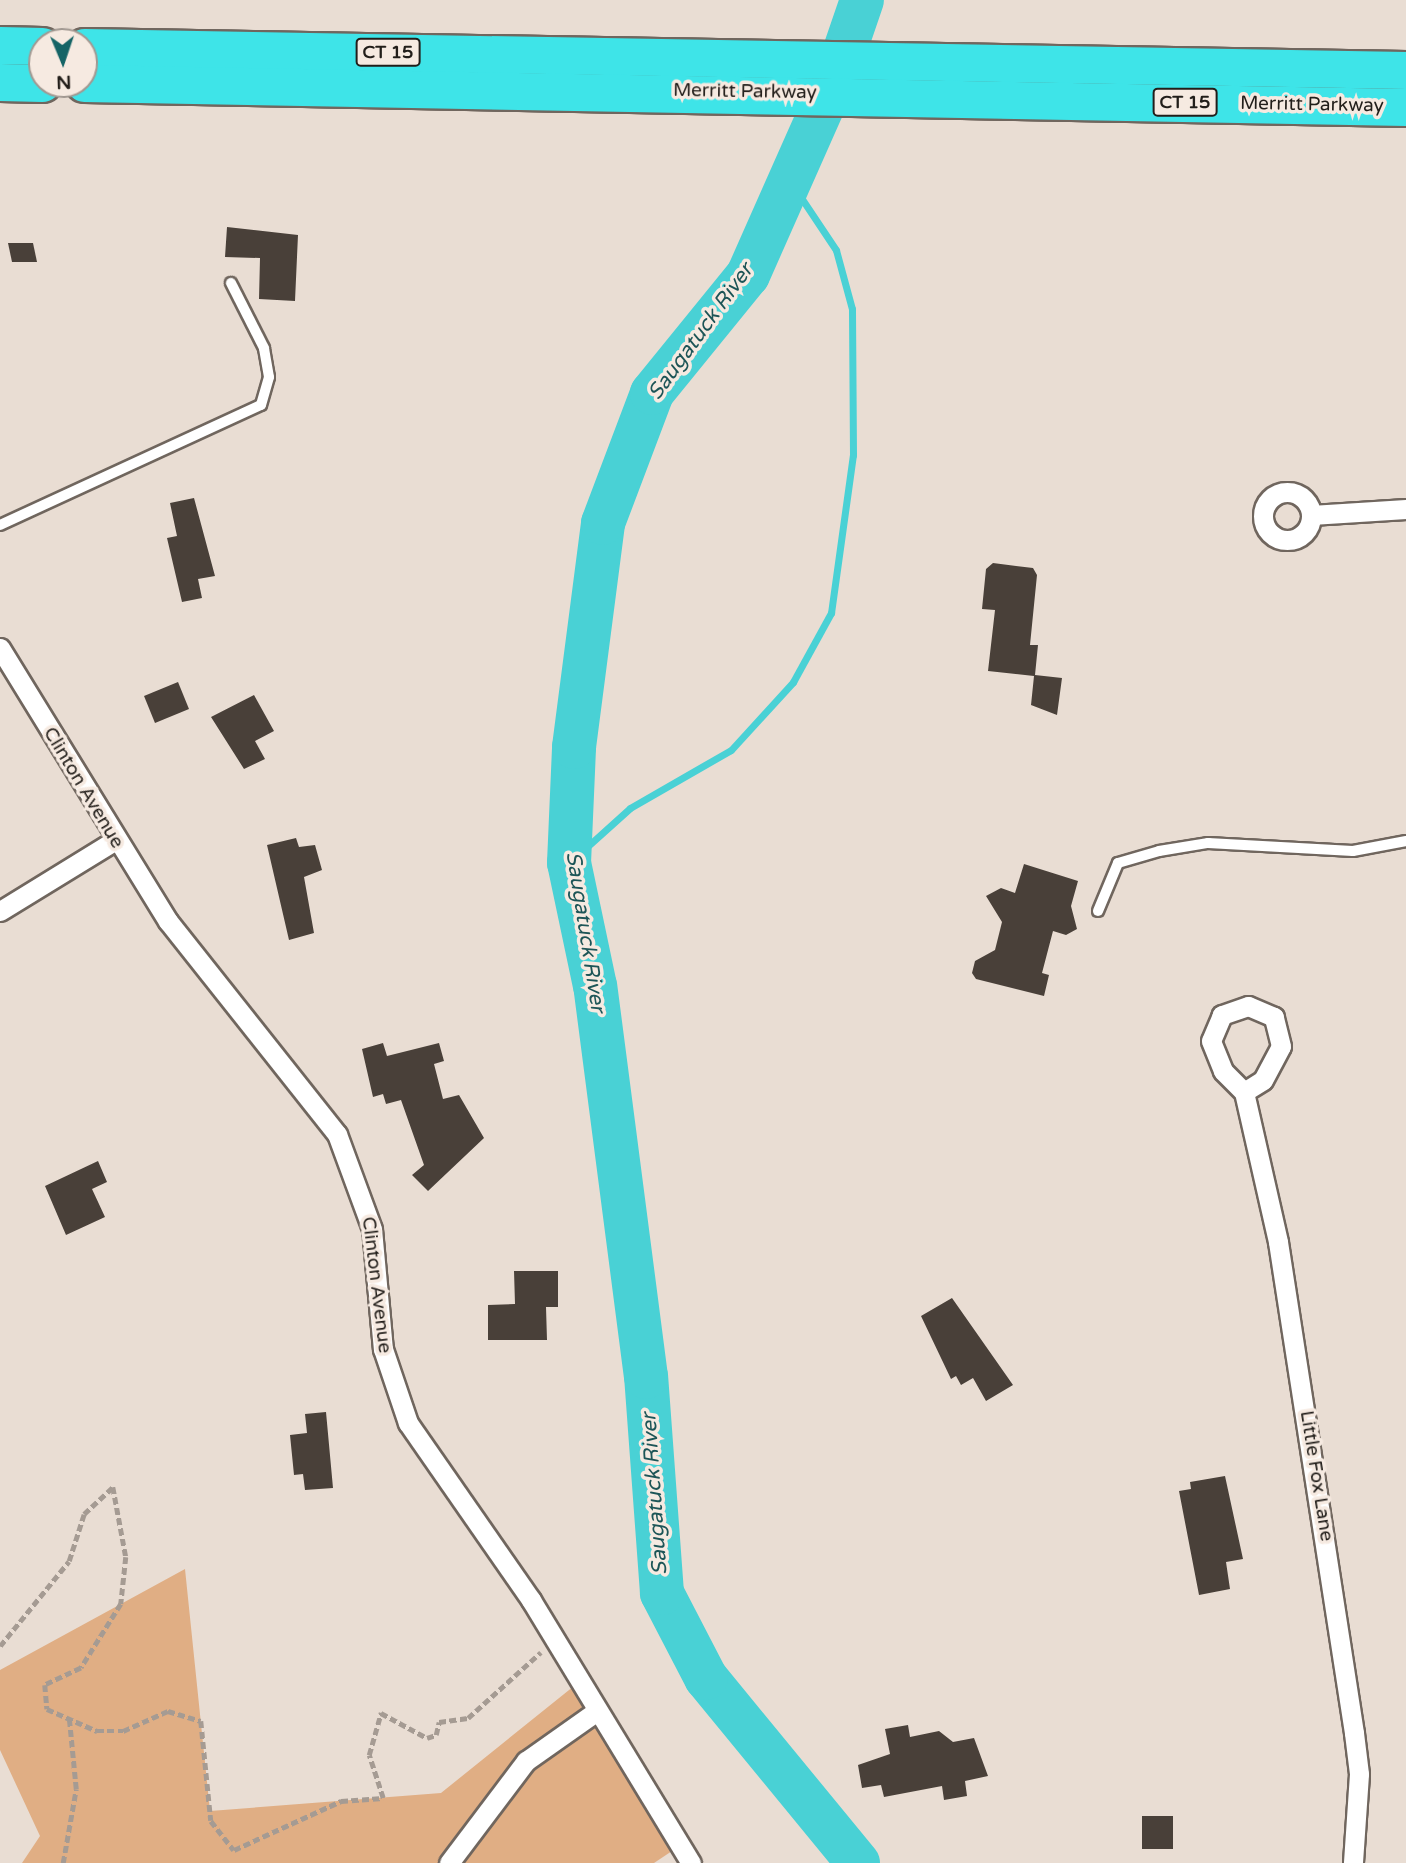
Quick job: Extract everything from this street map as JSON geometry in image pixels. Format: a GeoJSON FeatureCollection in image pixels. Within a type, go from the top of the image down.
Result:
{"type":"FeatureCollection","features":[{"type":"Feature","properties":{"kind":"highway"},"geometry":{"type":"LineString","coordinates":[[0,45],[28,46]]}},
{"type":"Feature","properties":{"kind":"highway","name":"Merritt Parkway"},"geometry":{"type":"LineString","coordinates":[[98,48],[691,74],[966,79],[1406,70]]}},
{"type":"Feature","properties":{"kind":"highway","name":"Merritt Parkway"},"geometry":{"type":"LineString","coordinates":[[98,83],[691,74]]}},
{"type":"Feature","properties":{"kind":"highway","name":"Merritt Parkway"},"geometry":{"type":"LineString","coordinates":[[966,79],[1406,107]]}},
{"type":"Feature","properties":{"kind":"highway"},"geometry":{"type":"LineString","coordinates":[[0,82],[28,83]]}},
{"type":"Feature","properties":{"kind":"street"},"geometry":{"type":"LineString","coordinates":[[1311,515],[1406,509]]}},
{"type":"Feature","properties":{"kind":"street","name":"Clinton Avenue"},"geometry":{"type":"LineString","coordinates":[[0,648],[114,841],[219,991],[337,1134],[372,1230],[383,1349],[400,1406],[555,1641],[691,1863]]}},
{"type":"Feature","properties":{"kind":"street"},"geometry":{"type":"LineString","coordinates":[[0,911],[114,841]]}},
{"type":"Feature","properties":{"kind":"street","name":"Little Fox Lane"},"geometry":{"type":"LineString","coordinates":[[1244,1092],[1278,1242],[1354,1733],[1359,1774],[1353,1863]]}},
{"type":"Feature","properties":{"kind":"street"},"geometry":{"type":"LineString","coordinates":[[449,1863],[526,1761],[597,1711]]}},
{"type":"Feature","properties":{"kind":"lane"},"geometry":{"type":"LineString","coordinates":[[0,525],[261,405],[269,377],[264,348],[231,283]]}},
{"type":"Feature","properties":{"kind":"lane"},"geometry":{"type":"LineString","coordinates":[[1098,911],[1118,863],[1159,851],[1208,843],[1353,851],[1406,842]]}},
{"type":"Feature","properties":{"kind":"path"},"geometry":{"type":"LineString","coordinates":[[0,1646],[69,1562],[84,1514],[113,1487],[126,1557],[121,1604],[81,1668],[45,1685],[47,1709],[97,1731],[122,1731],[168,1711],[201,1721],[211,1821],[234,1850],[341,1801],[383,1798],[369,1755],[381,1713],[427,1738],[436,1735],[439,1722],[468,1718],[555,1641]]}},
{"type":"Feature","properties":{"kind":"path"},"geometry":{"type":"LineString","coordinates":[[63,1863],[76,1789],[69,1718]]}},
{"type":"Feature","properties":{"kind":"shaded area"},"geometry":{"type":"Polygon","coordinates":[[[185,1569],[210,1811],[441,1793],[584,1678],[684,1843],[654,1863],[22,1863],[40,1836],[0,1750],[0,1670],[185,1569]]]}},
{"type":"Feature","properties":{"kind":"building"},"geometry":{"type":"Polygon","coordinates":[[[227,227],[298,235],[295,301],[259,299],[260,258],[225,257],[227,227]]]}},
{"type":"Feature","properties":{"kind":"building"},"geometry":{"type":"Polygon","coordinates":[[[8,243],[33,243],[37,262],[12,262],[8,243]]]}},
{"type":"Feature","properties":{"kind":"building"},"geometry":{"type":"Polygon","coordinates":[[[194,498],[215,576],[198,579],[202,598],[182,602],[167,538],[177,536],[170,503],[194,498]]]}},
{"type":"Feature","properties":{"kind":"building"},"geometry":{"type":"Polygon","coordinates":[[[993,563],[1033,568],[1037,575],[1030,645],[1038,645],[1035,675],[1062,678],[1057,715],[1031,705],[1034,676],[988,671],[995,610],[982,609],[986,569],[993,563]]]}},
{"type":"Feature","properties":{"kind":"building"},"geometry":{"type":"Polygon","coordinates":[[[178,682],[189,709],[155,723],[144,696],[178,682]]]}},
{"type":"Feature","properties":{"kind":"building"},"geometry":{"type":"Polygon","coordinates":[[[254,695],[274,731],[255,741],[265,759],[244,769],[211,717],[254,695]]]}},
{"type":"Feature","properties":{"kind":"building"},"geometry":{"type":"Polygon","coordinates":[[[296,838],[299,847],[315,845],[322,870],[304,877],[314,933],[289,940],[267,845],[296,838]]]}},
{"type":"Feature","properties":{"kind":"building"},"geometry":{"type":"Polygon","coordinates":[[[1024,864],[1078,881],[1071,906],[1077,929],[1066,935],[1053,931],[1042,973],[1049,975],[1044,996],[976,979],[972,973],[975,961],[995,950],[1002,922],[986,896],[1001,888],[1015,893],[1024,864]]]}},
{"type":"Feature","properties":{"kind":"building"},"geometry":{"type":"Polygon","coordinates":[[[383,1043],[387,1056],[439,1043],[444,1061],[434,1064],[443,1099],[459,1095],[484,1138],[428,1191],[412,1175],[424,1165],[401,1100],[386,1104],[383,1094],[373,1097],[362,1049],[383,1043]]]}},
{"type":"Feature","properties":{"kind":"building"},"geometry":{"type":"Polygon","coordinates":[[[98,1161],[107,1182],[92,1189],[105,1217],[66,1235],[45,1186],[98,1161]]]}},
{"type":"Feature","properties":{"kind":"building"},"geometry":{"type":"Polygon","coordinates":[[[514,1271],[558,1271],[558,1307],[546,1307],[547,1340],[488,1340],[488,1305],[515,1304],[514,1271]]]}},
{"type":"Feature","properties":{"kind":"building"},"geometry":{"type":"Polygon","coordinates":[[[952,1298],[1013,1385],[986,1401],[973,1378],[961,1385],[956,1376],[951,1379],[921,1316],[952,1298]]]}},
{"type":"Feature","properties":{"kind":"building"},"geometry":{"type":"Polygon","coordinates":[[[326,1412],[333,1488],[305,1490],[303,1474],[294,1475],[290,1435],[307,1433],[305,1414],[326,1412]]]}},
{"type":"Feature","properties":{"kind":"building"},"geometry":{"type":"Polygon","coordinates":[[[1225,1476],[1243,1559],[1226,1562],[1230,1589],[1199,1595],[1179,1491],[1191,1489],[1190,1482],[1225,1476]]]}},
{"type":"Feature","properties":{"kind":"building"},"geometry":{"type":"Polygon","coordinates":[[[908,1725],[910,1737],[939,1731],[953,1742],[974,1738],[988,1776],[965,1781],[967,1796],[944,1800],[942,1786],[884,1797],[881,1785],[862,1788],[858,1765],[890,1754],[885,1729],[908,1725]]]}},
{"type":"Feature","properties":{"kind":"building"},"geometry":{"type":"Polygon","coordinates":[[[1142,1816],[1173,1816],[1173,1849],[1142,1849],[1142,1816]]]}},
{"type":"Feature","properties":{"kind":"waterway","name":"Saugatuck River"},"geometry":{"type":"LineString","coordinates":[[858,1863],[706,1678],[662,1593],[646,1377],[595,986],[569,863],[574,747],[603,523],[652,393],[748,275],[835,79],[862,0]]}},
{"type":"Feature","properties":{"kind":"waterway"},"geometry":{"type":"LineString","coordinates":[[569,863],[630,808],[731,750],[793,682],[831,613],[853,455],[852,309],[836,250],[788,178]]}}]}
